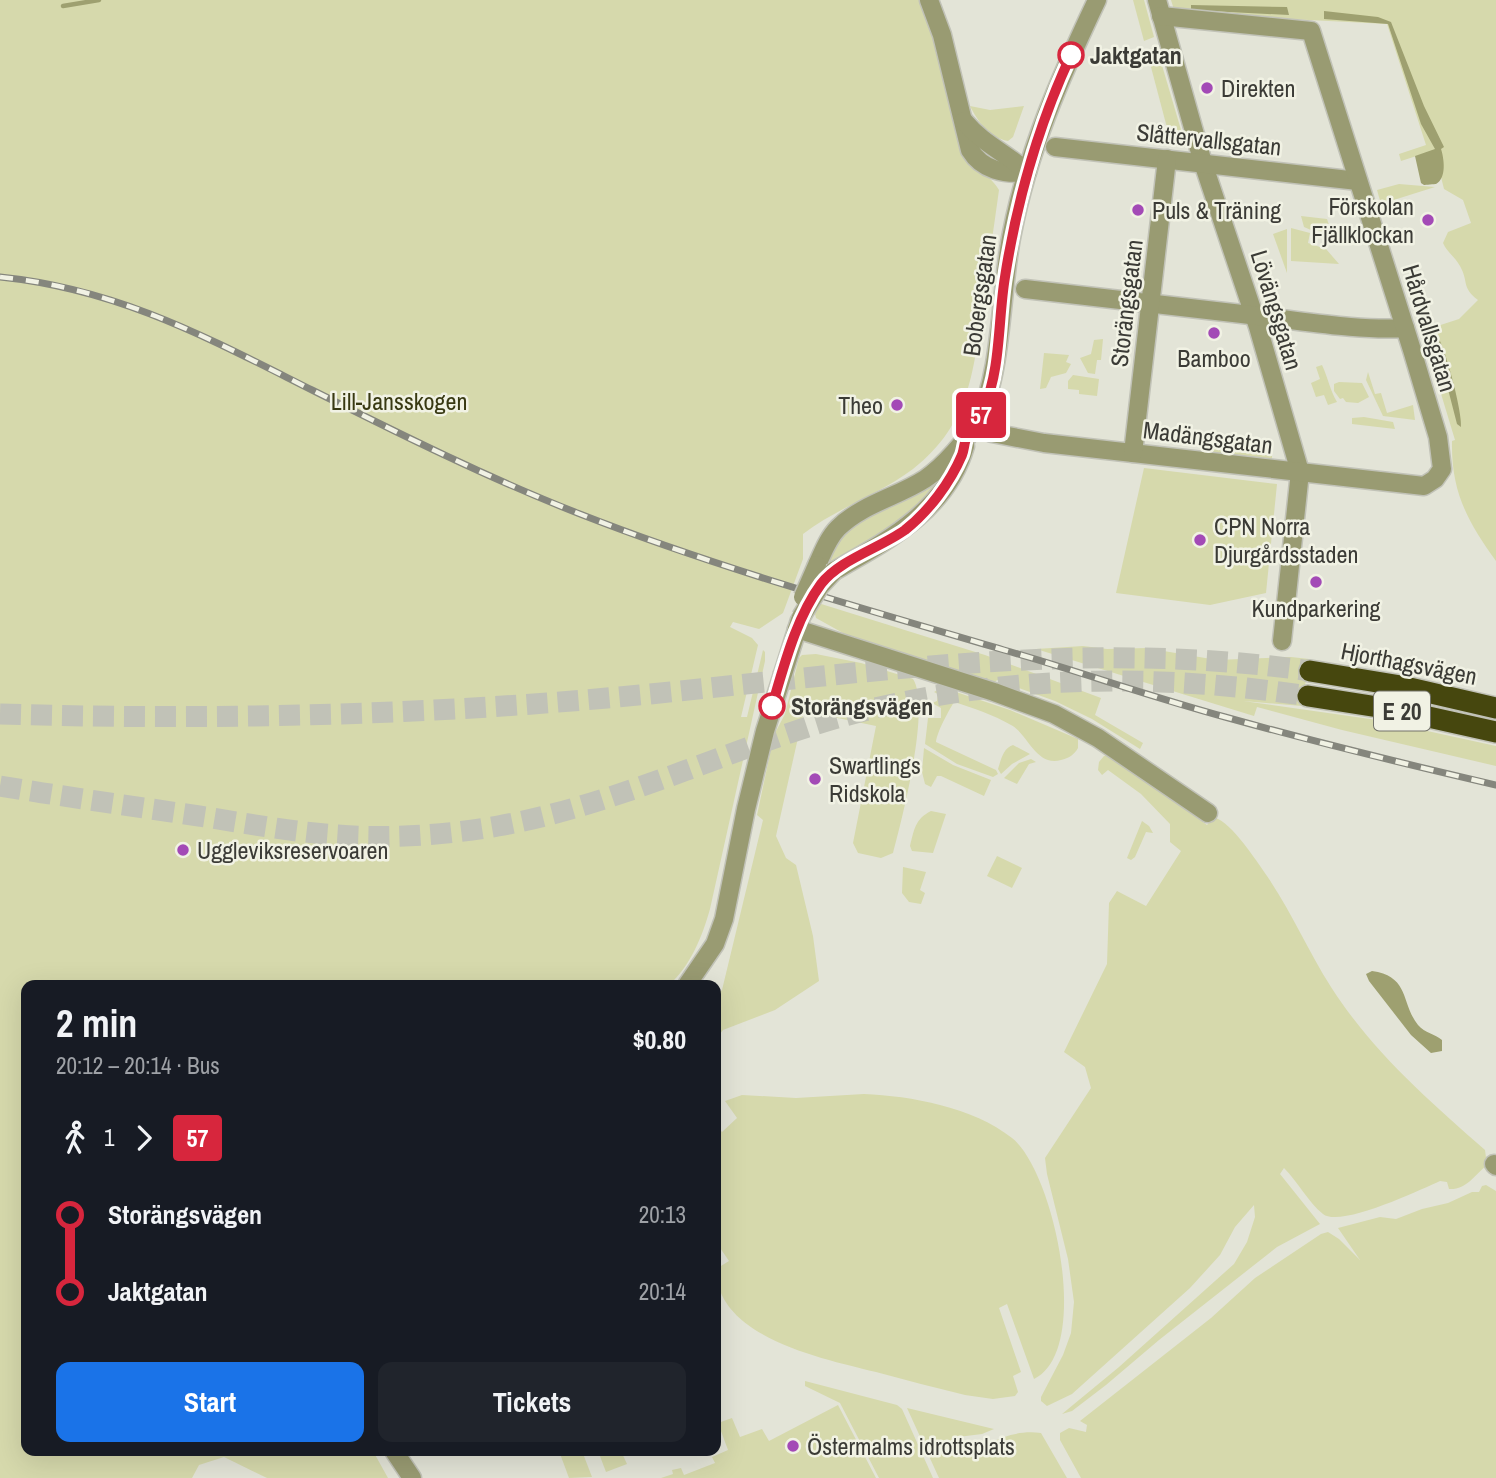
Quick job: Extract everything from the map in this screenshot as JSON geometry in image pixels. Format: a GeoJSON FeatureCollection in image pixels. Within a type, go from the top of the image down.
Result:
{"type":"FeatureCollection","features":[{"type":"Feature","properties":{"kind":"highway","name":"Hjorthagsvägen"},"geometry":{"type":"LineString","coordinates":[[1310,671],[1401,686],[1496,708]]}},
{"type":"Feature","properties":{"kind":"highway","name":"Hjorthagsvägen"},"geometry":{"type":"LineString","coordinates":[[1308,696],[1397,710],[1496,732]]}},
{"type":"Feature","properties":{"kind":"street"},"geometry":{"type":"LineString","coordinates":[[929,0],[937,16],[964,121],[981,140],[1027,172]]}},
{"type":"Feature","properties":{"kind":"street","name":"Bobergsgatan"},"geometry":{"type":"LineString","coordinates":[[799,623],[820,586],[834,572],[905,529],[925,511],[951,478],[989,392],[1012,232],[1027,172],[1048,107],[1097,0]]}},
{"type":"Feature","properties":{"kind":"street","name":"Hårdvallsgatan"},"geometry":{"type":"LineString","coordinates":[[1159,8],[1311,31],[1438,437],[1442,469],[1434,479]]}},
{"type":"Feature","properties":{"kind":"street","name":"Lövängsgatan"},"geometry":{"type":"LineString","coordinates":[[1159,8],[1203,163],[1254,316],[1300,472],[1282,642]]}},
{"type":"Feature","properties":{"kind":"street","name":"Slåttervallsgatan"},"geometry":{"type":"LineString","coordinates":[[1055,147],[1358,181]]}},
{"type":"Feature","properties":{"kind":"street","name":"Storängsgatan"},"geometry":{"type":"LineString","coordinates":[[1133,453],[1167,159]]}},
{"type":"Feature","properties":{"kind":"street"},"geometry":{"type":"LineString","coordinates":[[1026,289],[1254,316],[1405,328]]}},
{"type":"Feature","properties":{"kind":"street","name":"Bobergsgatan"},"geometry":{"type":"LineString","coordinates":[[799,623],[802,601],[836,530],[850,518],[924,480],[970,432]]}},
{"type":"Feature","properties":{"kind":"street","name":"Madängsgatan"},"geometry":{"type":"LineString","coordinates":[[970,432],[992,433],[1044,443],[1424,486],[1434,479]]}},
{"type":"Feature","properties":{"kind":"street"},"geometry":{"type":"LineString","coordinates":[[690,980],[715,944],[724,919],[765,731],[799,623],[1054,714],[1098,738],[1208,813]]}},
{"type":"Feature","properties":{"kind":"street"},"geometry":{"type":"LineString","coordinates":[[397,1456],[412,1478]]}},
{"type":"Feature","properties":{"kind":"green space","name":"Lill-Jansskogen"},"geometry":{"type":"Polygon","coordinates":[[[0,0],[919,0],[934,33],[959,141],[968,157],[999,190],[972,372],[958,414],[932,452],[913,469],[803,534],[803,559],[783,613],[759,629],[733,622],[730,627],[752,638],[758,645],[741,717],[747,717],[763,650],[765,661],[710,909],[695,950],[677,977],[674,980],[21,980],[21,1456],[376,1456],[388,1478],[267,1478],[224,1457],[199,1465],[192,1478],[0,1478],[0,0]]]}},
{"type":"Feature","properties":{"kind":"green space"},"geometry":{"type":"Polygon","coordinates":[[[1133,0],[1144,0],[1154,37],[1144,41],[1133,0]]]}},
{"type":"Feature","properties":{"kind":"green space"},"geometry":{"type":"Polygon","coordinates":[[[1171,0],[1496,0],[1496,561],[1469,519],[1458,490],[1452,459],[1452,441],[1455,440],[1422,331],[1459,319],[1478,300],[1467,288],[1460,266],[1443,243],[1448,232],[1471,223],[1463,200],[1444,189],[1438,165],[1429,152],[1401,161],[1399,154],[1426,145],[1387,24],[1175,13],[1171,0]]]}},
{"type":"Feature","properties":{"kind":"green space"},"geometry":{"type":"Polygon","coordinates":[[[1156,45],[1184,140],[1170,139],[1147,52],[1156,45]]]}},
{"type":"Feature","properties":{"kind":"green space"},"geometry":{"type":"Polygon","coordinates":[[[970,106],[990,110],[1024,106],[1013,137],[1008,141],[985,128],[970,106]]]}},
{"type":"Feature","properties":{"kind":"green space"},"geometry":{"type":"Polygon","coordinates":[[[1399,184],[1435,187],[1381,204],[1377,190],[1399,184]]]}},
{"type":"Feature","properties":{"kind":"green space"},"geometry":{"type":"Polygon","coordinates":[[[1301,216],[1327,219],[1332,234],[1304,227],[1301,216]]]}},
{"type":"Feature","properties":{"kind":"green space"},"geometry":{"type":"Polygon","coordinates":[[[1291,228],[1310,233],[1308,243],[1326,249],[1339,264],[1291,261],[1291,228]]]}},
{"type":"Feature","properties":{"kind":"green space"},"geometry":{"type":"Polygon","coordinates":[[[1287,229],[1287,273],[1273,234],[1287,229]]]}},
{"type":"Feature","properties":{"kind":"green space"},"geometry":{"type":"Polygon","coordinates":[[[1103,339],[1101,360],[1097,360],[1095,374],[1088,373],[1080,358],[1091,354],[1094,340],[1103,339]]]}},
{"type":"Feature","properties":{"kind":"green space"},"geometry":{"type":"Polygon","coordinates":[[[1044,353],[1069,355],[1066,362],[1071,364],[1066,373],[1051,377],[1046,388],[1040,389],[1044,353]]]}},
{"type":"Feature","properties":{"kind":"green space"},"geometry":{"type":"Polygon","coordinates":[[[1322,365],[1337,402],[1328,405],[1324,395],[1316,397],[1311,383],[1320,379],[1316,367],[1322,365]]]}},
{"type":"Feature","properties":{"kind":"green space"},"geometry":{"type":"Polygon","coordinates":[[[1368,372],[1375,394],[1381,393],[1387,413],[1413,405],[1415,420],[1383,416],[1366,380],[1368,372]]]}},
{"type":"Feature","properties":{"kind":"green space"},"geometry":{"type":"Polygon","coordinates":[[[1073,375],[1099,379],[1097,396],[1079,394],[1079,390],[1068,389],[1068,381],[1073,375]]]}},
{"type":"Feature","properties":{"kind":"green space"},"geometry":{"type":"Polygon","coordinates":[[[1362,383],[1369,397],[1358,403],[1340,399],[1334,391],[1334,384],[1362,383]]]}},
{"type":"Feature","properties":{"kind":"green space"},"geometry":{"type":"Polygon","coordinates":[[[1364,417],[1393,422],[1395,429],[1352,424],[1352,418],[1364,417]]]}},
{"type":"Feature","properties":{"kind":"green space"},"geometry":{"type":"Polygon","coordinates":[[[1210,447],[1272,453],[1272,459],[1209,453],[1210,447]]]}},
{"type":"Feature","properties":{"kind":"green space","name":"CPN Norra Djurgårdsstaden"},"geometry":{"type":"Polygon","coordinates":[[[1144,468],[1277,484],[1266,593],[1210,605],[1116,593],[1144,468]]]}},
{"type":"Feature","properties":{"kind":"green space"},"geometry":{"type":"Polygon","coordinates":[[[943,474],[920,509],[829,569],[812,563],[832,534],[943,474]]]}},
{"type":"Feature","properties":{"kind":"green space"},"geometry":{"type":"Polygon","coordinates":[[[818,603],[985,655],[1101,698],[1095,715],[1143,743],[1140,749],[1092,719],[1055,701],[997,680],[992,686],[852,638],[816,618],[818,603]]]}},
{"type":"Feature","properties":{"kind":"green space"},"geometry":{"type":"Polygon","coordinates":[[[1083,646],[1107,649],[1146,648],[1217,660],[1291,657],[1309,659],[1302,706],[1243,701],[1377,720],[1496,746],[1496,766],[1257,707],[1254,716],[1036,649],[1083,646]]]}},
{"type":"Feature","properties":{"kind":"green space"},"geometry":{"type":"Polygon","coordinates":[[[816,654],[861,663],[913,679],[918,693],[919,713],[908,790],[893,853],[881,858],[858,853],[853,843],[876,726],[804,711],[776,836],[786,858],[796,865],[813,936],[819,981],[775,1010],[721,1033],[721,991],[763,820],[757,815],[774,735],[785,714],[802,655],[816,654]]]}},
{"type":"Feature","properties":{"kind":"green space"},"geometry":{"type":"Polygon","coordinates":[[[947,689],[1010,710],[1078,739],[1078,748],[1064,759],[1045,759],[1011,725],[954,702],[936,742],[996,770],[998,774],[993,777],[957,764],[925,744],[928,718],[941,718],[941,708],[932,703],[937,701],[938,694],[934,692],[947,689]]]}},
{"type":"Feature","properties":{"kind":"green space"},"geometry":{"type":"Polygon","coordinates":[[[1013,745],[1030,754],[1001,774],[998,769],[1001,758],[1013,745]]]}},
{"type":"Feature","properties":{"kind":"green space"},"geometry":{"type":"Polygon","coordinates":[[[924,748],[953,765],[991,780],[984,796],[941,776],[937,776],[931,787],[925,784],[922,772],[924,748]]]}},
{"type":"Feature","properties":{"kind":"green space"},"geometry":{"type":"Polygon","coordinates":[[[1110,755],[1207,825],[1214,817],[1236,834],[1276,889],[1331,987],[1347,1010],[1402,1074],[1485,1150],[1487,1165],[1470,1181],[1455,1189],[1449,1189],[1447,1182],[1440,1181],[1362,1212],[1332,1217],[1318,1209],[1284,1168],[1280,1174],[1320,1224],[1277,1247],[1106,1385],[1072,1411],[1062,1414],[1234,1264],[1247,1242],[1255,1217],[1254,1205],[1235,1227],[1220,1255],[1190,1288],[1072,1394],[1047,1406],[1041,1401],[1071,1333],[1074,1302],[1068,1259],[1045,1158],[1091,1088],[1085,1067],[1064,1052],[1107,964],[1109,903],[1117,891],[1146,906],[1181,851],[1170,842],[1170,824],[1141,794],[1108,770],[1102,775],[1098,770],[1099,762],[1104,756],[1110,755]]]}},
{"type":"Feature","properties":{"kind":"green space"},"geometry":{"type":"Polygon","coordinates":[[[1031,759],[1036,762],[1029,764],[1017,784],[1004,778],[1019,763],[1031,759]]]}},
{"type":"Feature","properties":{"kind":"green space"},"geometry":{"type":"Polygon","coordinates":[[[931,811],[946,814],[933,853],[912,851],[910,846],[916,826],[931,811]]]}},
{"type":"Feature","properties":{"kind":"green space"},"geometry":{"type":"Polygon","coordinates":[[[1142,821],[1153,833],[1146,832],[1135,857],[1131,860],[1127,858],[1142,821]]]}},
{"type":"Feature","properties":{"kind":"green space"},"geometry":{"type":"Polygon","coordinates":[[[997,856],[1022,868],[1012,888],[987,876],[997,856]]]}},
{"type":"Feature","properties":{"kind":"green space"},"geometry":{"type":"Polygon","coordinates":[[[903,867],[926,872],[920,890],[925,893],[921,904],[909,902],[902,893],[903,867]]]}},
{"type":"Feature","properties":{"kind":"green space"},"geometry":{"type":"Polygon","coordinates":[[[864,1094],[901,1097],[941,1105],[996,1127],[1012,1138],[1027,1157],[1053,1221],[1061,1260],[1064,1299],[1061,1334],[1052,1362],[1034,1379],[1007,1304],[999,1308],[1021,1372],[1013,1376],[1018,1392],[1015,1396],[993,1399],[965,1395],[829,1360],[777,1342],[753,1328],[734,1312],[721,1293],[721,1266],[729,1261],[721,1249],[721,1131],[737,1118],[725,1101],[742,1095],[796,1098],[864,1094]]]}},
{"type":"Feature","properties":{"kind":"green space"},"geometry":{"type":"Polygon","coordinates":[[[1486,1185],[1496,1191],[1496,1478],[1081,1478],[1060,1440],[1060,1433],[1069,1428],[1086,1432],[1087,1425],[1080,1421],[1211,1318],[1255,1278],[1328,1232],[1360,1260],[1338,1228],[1380,1217],[1396,1219],[1448,1203],[1472,1192],[1479,1192],[1482,1186],[1486,1185]]]}},
{"type":"Feature","properties":{"kind":"green space"},"geometry":{"type":"Polygon","coordinates":[[[805,1381],[897,1405],[902,1409],[933,1478],[879,1478],[840,1403],[805,1386],[805,1381]]]}},
{"type":"Feature","properties":{"kind":"green space","name":"Östermalms idrottsplats"},"geometry":{"type":"Polygon","coordinates":[[[838,1405],[876,1478],[661,1478],[673,1474],[672,1470],[681,1468],[684,1475],[715,1463],[712,1457],[721,1456],[721,1453],[728,1450],[721,1431],[721,1422],[732,1418],[740,1437],[762,1429],[769,1441],[838,1405]]]}},
{"type":"Feature","properties":{"kind":"green space"},"geometry":{"type":"Polygon","coordinates":[[[907,1408],[994,1429],[982,1434],[958,1437],[957,1447],[946,1447],[951,1450],[949,1455],[956,1452],[961,1456],[1019,1433],[1041,1433],[1067,1478],[939,1478],[907,1408]]]}},
{"type":"Feature","properties":{"kind":"green space"},"geometry":{"type":"Polygon","coordinates":[[[561,1456],[584,1456],[592,1477],[569,1478],[561,1456]]]}},
{"type":"Feature","properties":{"kind":"green space"},"geometry":{"type":"Polygon","coordinates":[[[600,1456],[623,1456],[627,1464],[606,1472],[600,1456]]]}},
{"type":"Feature","properties":{"kind":"shaded area"},"geometry":{"type":"Polygon","coordinates":[[[1191,5],[1287,7],[1289,15],[1191,10],[1191,5]]]}},
{"type":"Feature","properties":{"kind":"shaded area"},"geometry":{"type":"Polygon","coordinates":[[[1324,11],[1378,17],[1391,22],[1424,106],[1444,147],[1441,149],[1443,173],[1436,184],[1421,183],[1415,156],[1435,149],[1421,124],[1388,24],[1324,19],[1324,11]]]}},
{"type":"Feature","properties":{"kind":"shaded area"},"geometry":{"type":"Polygon","coordinates":[[[1434,331],[1452,376],[1461,427],[1457,424],[1434,354],[1430,336],[1434,331]]]}},
{"type":"Feature","properties":{"kind":"shaded area"},"geometry":{"type":"Polygon","coordinates":[[[1372,971],[1384,974],[1399,985],[1418,1025],[1442,1040],[1442,1051],[1431,1053],[1411,1035],[1369,981],[1366,974],[1372,971]]]}},
{"type":"Feature","properties":{"kind":"waterway"},"geometry":{"type":"LineString","coordinates":[[63,6],[99,0]]}},
{"type":"Feature","properties":{"kind":"tunnel"},"geometry":{"type":"LineString","coordinates":[[0,714],[152,717],[379,713],[607,698],[871,671],[1046,659],[1134,658],[1222,662],[1310,671]]}},
{"type":"Feature","properties":{"kind":"tunnel"},"geometry":{"type":"LineString","coordinates":[[0,786],[303,832],[378,837],[418,835],[459,832],[538,818],[617,795],[811,726],[871,709],[933,696],[1058,682],[1121,681],[1184,683],[1308,696]]}},
{"type":"Feature","properties":{"kind":"railway"},"geometry":{"type":"LineString","coordinates":[[0,277],[84,292],[162,319],[512,486],[684,552],[1197,709],[1326,744],[1496,785]]}},
{"type":"Feature","properties":{"kind":"bus line","name":"57"},"geometry":{"type":"LineString","coordinates":[[772,706],[801,617],[820,586],[829,575],[881,545],[925,511],[951,478],[966,439],[985,405],[994,367],[1012,232],[1027,172],[1048,107],[1071,55]]}},
{"type":"Feature","properties":{"kind":"place","name":"Jaktgatan"},"geometry":{"type":"Point","coordinates":[1071,55]}},
{"type":"Feature","properties":{"kind":"place","name":"Direkten"},"geometry":{"type":"Point","coordinates":[1207,88]}},
{"type":"Feature","properties":{"kind":"place","name":"Puls & Träning"},"geometry":{"type":"Point","coordinates":[1138,210]}},
{"type":"Feature","properties":{"kind":"place","name":"Förskolan Fjällklockan"},"geometry":{"type":"Point","coordinates":[1428,220]}},
{"type":"Feature","properties":{"kind":"place","name":"Bamboo"},"geometry":{"type":"Point","coordinates":[1214,333]}},
{"type":"Feature","properties":{"kind":"place","name":"Theo"},"geometry":{"type":"Point","coordinates":[897,405]}},
{"type":"Feature","properties":{"kind":"place","name":"CPN Norra Djurgårdsstaden"},"geometry":{"type":"Point","coordinates":[1200,540]}},
{"type":"Feature","properties":{"kind":"place","name":"Kundparkering"},"geometry":{"type":"Point","coordinates":[1316,582]}},
{"type":"Feature","properties":{"kind":"place","name":"Storängsvägen"},"geometry":{"type":"Point","coordinates":[772,706]}},
{"type":"Feature","properties":{"kind":"place","name":"Swartlings Ridskola"},"geometry":{"type":"Point","coordinates":[815,779]}},
{"type":"Feature","properties":{"kind":"place","name":"Uggleviksreservoaren"},"geometry":{"type":"Point","coordinates":[183,850]}},
{"type":"Feature","properties":{"kind":"place","name":"Östermalms idrottsplats"},"geometry":{"type":"Point","coordinates":[793,1446]}}]}
